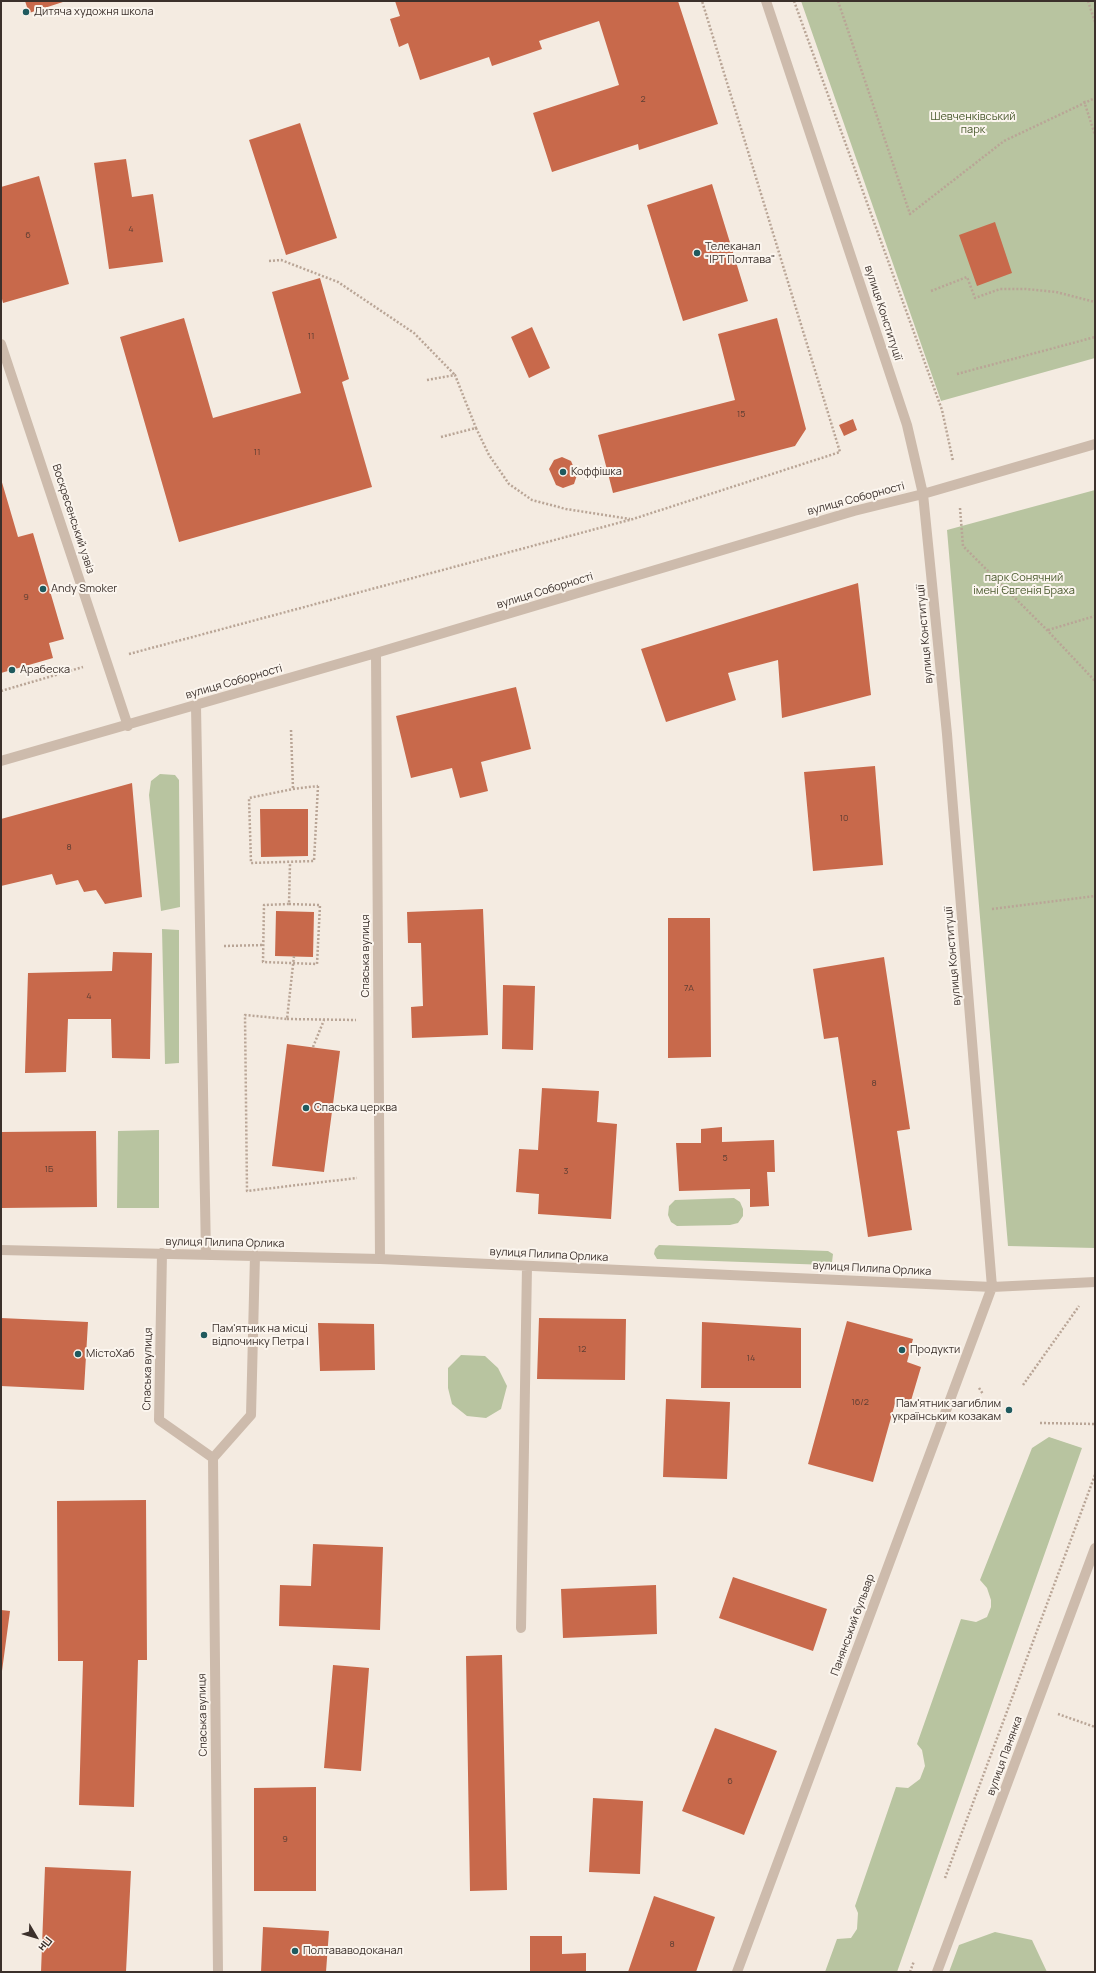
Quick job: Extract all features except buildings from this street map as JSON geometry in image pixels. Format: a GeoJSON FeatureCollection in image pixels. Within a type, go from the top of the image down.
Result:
{"type":"FeatureCollection","features":[{"type":"Feature","properties":{"kind":"street","name":"вулиця Конституції"},"geometry":{"type":"LineString","coordinates":[[766,1],[908,425],[923,494],[947,734],[992,1287]]}},
{"type":"Feature","properties":{"kind":"street","name":"Воскресенський узвіз"},"geometry":{"type":"LineString","coordinates":[[1,344],[128,726]]}},
{"type":"Feature","properties":{"kind":"street","name":"вулиця Соборності"},"geometry":{"type":"LineString","coordinates":[[1,761],[128,726],[846,513],[923,494],[1095,444]]}},
{"type":"Feature","properties":{"kind":"street","name":"Спаська вулиця"},"geometry":{"type":"LineString","coordinates":[[376,653],[380,1259]]}},
{"type":"Feature","properties":{"kind":"street"},"geometry":{"type":"LineString","coordinates":[[196,706],[206,1255]]}},
{"type":"Feature","properties":{"kind":"street","name":"вулиця Пилипа Орлика"},"geometry":{"type":"LineString","coordinates":[[1,1250],[380,1259],[992,1287],[1095,1282]]}},
{"type":"Feature","properties":{"kind":"street","name":"Спаська вулиця"},"geometry":{"type":"LineString","coordinates":[[162,1253],[159,1420],[213,1458],[218,1972]]}},
{"type":"Feature","properties":{"kind":"street"},"geometry":{"type":"LineString","coordinates":[[213,1458],[251,1415],[255,1256]]}},
{"type":"Feature","properties":{"kind":"street"},"geometry":{"type":"LineString","coordinates":[[521,1628],[527,1266]]}},
{"type":"Feature","properties":{"kind":"street","name":"Панянський бульвар"},"geometry":{"type":"LineString","coordinates":[[737,1972],[992,1287]]}},
{"type":"Feature","properties":{"kind":"street","name":"вулиця Панянка"},"geometry":{"type":"LineString","coordinates":[[937,1972],[1095,1548]]}},
{"type":"Feature","properties":{"kind":"path"},"geometry":{"type":"LineString","coordinates":[[1,691],[107,660],[633,519],[840,452],[702,1]]}},
{"type":"Feature","properties":{"kind":"path"},"geometry":{"type":"LineString","coordinates":[[794,1],[942,410],[958,484],[963,546],[1047,630],[1095,682]]}},
{"type":"Feature","properties":{"kind":"path"},"geometry":{"type":"LineString","coordinates":[[838,1],[910,214],[1004,141],[1084,101],[1095,98]]}},
{"type":"Feature","properties":{"kind":"path"},"geometry":{"type":"LineString","coordinates":[[1088,1],[1095,22]]}},
{"type":"Feature","properties":{"kind":"path"},"geometry":{"type":"LineString","coordinates":[[1084,101],[1095,135]]}},
{"type":"Feature","properties":{"kind":"path"},"geometry":{"type":"LineString","coordinates":[[269,261],[281,260],[338,282],[414,333],[456,375],[476,428],[489,455],[509,484],[532,500],[566,509],[633,519]]}},
{"type":"Feature","properties":{"kind":"path"},"geometry":{"type":"LineString","coordinates":[[931,291],[967,277],[975,298],[1000,289],[1026,289],[1056,292],[1095,302]]}},
{"type":"Feature","properties":{"kind":"path"},"geometry":{"type":"LineString","coordinates":[[957,374],[1095,336]]}},
{"type":"Feature","properties":{"kind":"path"},"geometry":{"type":"LineString","coordinates":[[427,380],[456,375]]}},
{"type":"Feature","properties":{"kind":"path"},"geometry":{"type":"LineString","coordinates":[[441,437],[476,428]]}},
{"type":"Feature","properties":{"kind":"path"},"geometry":{"type":"LineString","coordinates":[[1047,630],[1095,616]]}},
{"type":"Feature","properties":{"kind":"path"},"geometry":{"type":"LineString","coordinates":[[291,730],[293,789]]}},
{"type":"Feature","properties":{"kind":"path"},"geometry":{"type":"LineString","coordinates":[[318,786],[314,861],[290,863],[251,863],[249,798],[293,789],[318,786]]}},
{"type":"Feature","properties":{"kind":"path"},"geometry":{"type":"LineString","coordinates":[[290,863],[290,904]]}},
{"type":"Feature","properties":{"kind":"path"},"geometry":{"type":"LineString","coordinates":[[992,908],[1095,896]]}},
{"type":"Feature","properties":{"kind":"path"},"geometry":{"type":"LineString","coordinates":[[264,905],[320,905],[317,964],[263,962],[264,945],[264,905]]}},
{"type":"Feature","properties":{"kind":"path"},"geometry":{"type":"LineString","coordinates":[[221,946],[264,945]]}},
{"type":"Feature","properties":{"kind":"path"},"geometry":{"type":"LineString","coordinates":[[287,1019],[294,956]]}},
{"type":"Feature","properties":{"kind":"path"},"geometry":{"type":"LineString","coordinates":[[359,1020],[287,1019],[245,1015],[247,1191],[360,1178]]}},
{"type":"Feature","properties":{"kind":"path"},"geometry":{"type":"LineString","coordinates":[[313,1048],[324,1020]]}},
{"type":"Feature","properties":{"kind":"path"},"geometry":{"type":"LineString","coordinates":[[1023,1384],[1082,1302]]}},
{"type":"Feature","properties":{"kind":"path"},"geometry":{"type":"LineString","coordinates":[[978,1386],[983,1394]]}},
{"type":"Feature","properties":{"kind":"path"},"geometry":{"type":"LineString","coordinates":[[1040,1423],[1095,1424]]}},
{"type":"Feature","properties":{"kind":"path"},"geometry":{"type":"LineString","coordinates":[[943,1883],[1095,1475]]}},
{"type":"Feature","properties":{"kind":"path"},"geometry":{"type":"LineString","coordinates":[[1054,1713],[1095,1727]]}},
{"type":"Feature","properties":{"kind":"path"},"geometry":{"type":"LineString","coordinates":[[910,1972],[916,1957]]}},
{"type":"Feature","properties":{"kind":"green space","name":"Шевченківський парк"},"geometry":{"type":"Polygon","coordinates":[[[801,1],[1095,1],[1095,358],[941,401],[801,1]]]}},
{"type":"Feature","properties":{"kind":"green space","name":"парк Сонячний імені Євгенія Браха"},"geometry":{"type":"Polygon","coordinates":[[[1095,490],[1095,1248],[1008,1246],[947,530],[1095,490]]]}},
{"type":"Feature","properties":{"kind":"green space"},"geometry":{"type":"Polygon","coordinates":[[[160,774],[175,775],[179,780],[180,907],[161,911],[149,795],[151,781],[160,774]]]}},
{"type":"Feature","properties":{"kind":"green space"},"geometry":{"type":"Polygon","coordinates":[[[162,929],[179,930],[179,1063],[165,1064],[162,929]]]}},
{"type":"Feature","properties":{"kind":"green space"},"geometry":{"type":"Polygon","coordinates":[[[159,1130],[159,1208],[117,1208],[118,1131],[159,1130]]]}},
{"type":"Feature","properties":{"kind":"green space"},"geometry":{"type":"Polygon","coordinates":[[[734,1198],[740,1202],[743,1209],[743,1216],[738,1223],[730,1225],[677,1226],[671,1222],[668,1215],[669,1206],[675,1200],[734,1198]]]}},
{"type":"Feature","properties":{"kind":"green space"},"geometry":{"type":"Polygon","coordinates":[[[659,1245],[828,1251],[833,1254],[832,1262],[828,1265],[657,1259],[654,1254],[655,1249],[659,1245]]]}},
{"type":"Feature","properties":{"kind":"green space"},"geometry":{"type":"Polygon","coordinates":[[[461,1355],[485,1356],[498,1368],[507,1386],[501,1409],[486,1418],[467,1416],[452,1404],[448,1388],[448,1368],[461,1355]]]}},
{"type":"Feature","properties":{"kind":"green space"},"geometry":{"type":"Polygon","coordinates":[[[1049,1437],[1082,1448],[897,1972],[825,1972],[837,1939],[851,1938],[857,1929],[858,1913],[855,1906],[896,1787],[908,1788],[920,1779],[925,1766],[922,1750],[917,1744],[961,1619],[976,1622],[987,1617],[991,1607],[991,1600],[987,1588],[980,1580],[1032,1448],[1049,1437]]]}},
{"type":"Feature","properties":{"kind":"green space"},"geometry":{"type":"Polygon","coordinates":[[[995,1932],[1032,1940],[1047,1972],[949,1972],[959,1945],[995,1932]]]}},
{"type":"Feature","properties":{"kind":"place","name":"Дитяча художня школа"},"geometry":{"type":"Point","coordinates":[26,12]}},
{"type":"Feature","properties":{"kind":"place","name":"Телеканал \"ІРТ Полтава\""},"geometry":{"type":"Point","coordinates":[697,253]}},
{"type":"Feature","properties":{"kind":"place","name":"Коффішка"},"geometry":{"type":"Point","coordinates":[563,472]}},
{"type":"Feature","properties":{"kind":"place","name":"Andy Smoker"},"geometry":{"type":"Point","coordinates":[43,589]}},
{"type":"Feature","properties":{"kind":"place","name":"Арабеска"},"geometry":{"type":"Point","coordinates":[12,670]}},
{"type":"Feature","properties":{"kind":"place","name":"Спаська церква"},"geometry":{"type":"Point","coordinates":[306,1108]}},
{"type":"Feature","properties":{"kind":"place","name":"Пам'ятник на місці відпочинку Петра I"},"geometry":{"type":"Point","coordinates":[204,1335]}},
{"type":"Feature","properties":{"kind":"place","name":"Продукти"},"geometry":{"type":"Point","coordinates":[902,1350]}},
{"type":"Feature","properties":{"kind":"place","name":"МістоХаб"},"geometry":{"type":"Point","coordinates":[78,1354]}},
{"type":"Feature","properties":{"kind":"place","name":"Пам'ятник загиблим українським козакам"},"geometry":{"type":"Point","coordinates":[1009,1410]}},
{"type":"Feature","properties":{"kind":"place","name":"Полтававодоканал"},"geometry":{"type":"Point","coordinates":[295,1951]}}]}
